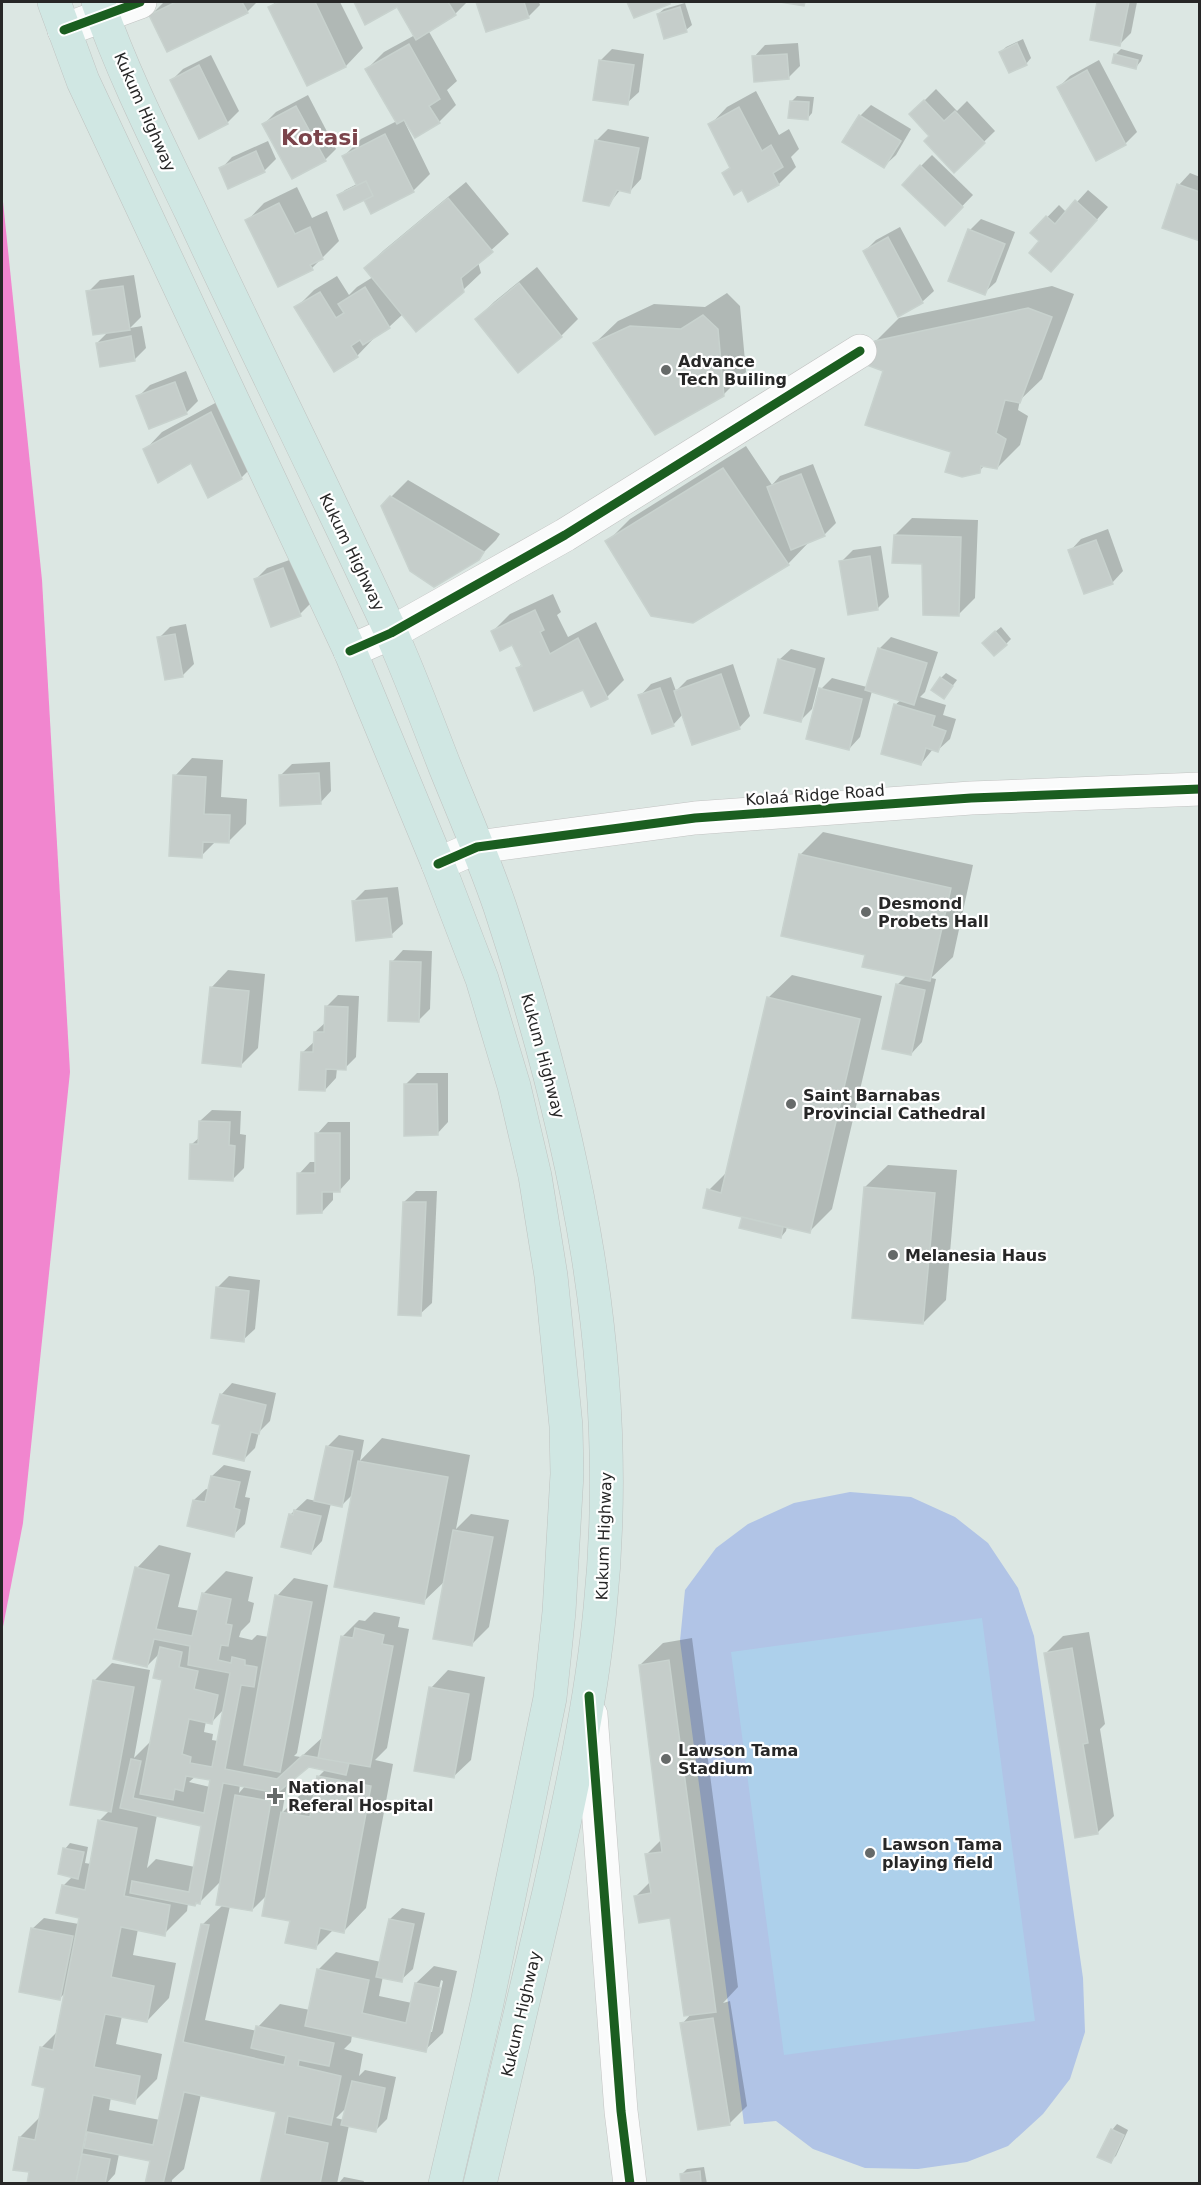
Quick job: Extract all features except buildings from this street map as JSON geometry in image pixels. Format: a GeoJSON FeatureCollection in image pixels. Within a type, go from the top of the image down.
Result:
{"type":"FeatureCollection","features":[{"type":"Feature","properties":{"kind":"main road","name":"Kukum Highway"},"geometry":{"type":"LineString","coordinates":[[100,8],[131,86],[391,633],[499,903],[557,1104],[575,1179],[591,1269],[602,1356],[607,1427],[607,1499],[601,1607],[589,1695],[557,1853],[480,2184]]}},
{"type":"Feature","properties":{"kind":"main road"},"geometry":{"type":"LineString","coordinates":[[59,16],[83,81],[350,651],[438,864],[482,979],[514,1086],[535,1176],[551,1276],[566,1426],[567,1474],[559,1612],[550,1698],[487,2003],[445,2184]]}},
{"type":"Feature","properties":{"kind":"street"},"geometry":{"type":"LineString","coordinates":[[59,16],[140,2]]}},
{"type":"Feature","properties":{"kind":"street"},"geometry":{"type":"LineString","coordinates":[[350,651],[391,633],[565,535],[860,351]]}},
{"type":"Feature","properties":{"kind":"street","name":"Kolaá Ridge Road"},"geometry":{"type":"LineString","coordinates":[[438,864],[477,847],[695,818],[971,798],[1200,789]]}},
{"type":"Feature","properties":{"kind":"street"},"geometry":{"type":"LineString","coordinates":[[589,1695],[619,2088],[630,2184]]}},
{"type":"Feature","properties":{"kind":"shaded area"},"geometry":{"type":"Polygon","coordinates":[[[2,192],[42,580],[70,1072],[23,1523],[2,1632],[2,192]]]}},
{"type":"Feature","properties":{"kind":"shaded area"},"geometry":{"type":"Polygon","coordinates":[[[850,1492],[911,1497],[955,1517],[988,1543],[1018,1588],[1034,1636],[1083,1978],[1085,2032],[1070,2079],[1043,2114],[1008,2146],[967,2162],[918,2169],[865,2168],[813,2149],[776,2121],[744,2124],[680,1641],[685,1590],[716,1548],[748,1524],[794,1503],[850,1492]]]}},
{"type":"Feature","properties":{"kind":"shaded area"},"geometry":{"type":"Polygon","coordinates":[[[982,1618],[1035,2021],[784,2055],[731,1652],[982,1618]]]}},
{"type":"Feature","properties":{"kind":"cycle path"},"geometry":{"type":"LineString","coordinates":[[64,30],[140,2]]}},
{"type":"Feature","properties":{"kind":"cycle path"},"geometry":{"type":"LineString","coordinates":[[350,651],[391,633],[565,535],[860,351]]}},
{"type":"Feature","properties":{"kind":"cycle path"},"geometry":{"type":"LineString","coordinates":[[438,864],[477,847],[695,818],[971,798],[1200,789]]}},
{"type":"Feature","properties":{"kind":"cycle path"},"geometry":{"type":"LineString","coordinates":[[589,1696],[621,2111],[630,2184]]}},
{"type":"Feature","properties":{"kind":"place","name":"Advance Tech Builing"},"geometry":{"type":"Point","coordinates":[666,370]}},
{"type":"Feature","properties":{"kind":"place","name":"Desmond Probets Hall"},"geometry":{"type":"Point","coordinates":[866,912]}},
{"type":"Feature","properties":{"kind":"place","name":"Saint Barnabas Provincial Cathedral"},"geometry":{"type":"Point","coordinates":[791,1104]}},
{"type":"Feature","properties":{"kind":"place","name":"Melanesia Haus"},"geometry":{"type":"Point","coordinates":[893,1255]}},
{"type":"Feature","properties":{"kind":"place","name":"Lawson Tama Stadium"},"geometry":{"type":"Point","coordinates":[666,1759]}},
{"type":"Feature","properties":{"kind":"place","name":"National Referal Hospital"},"geometry":{"type":"Point","coordinates":[275,1796]}},
{"type":"Feature","properties":{"kind":"place","name":"Lawson Tama playing field"},"geometry":{"type":"Point","coordinates":[870,1853]}},
{"type":"Feature","properties":{"kind":"district","name":"Kotasi"},"geometry":{"type":"Point","coordinates":[320,137]}}]}
